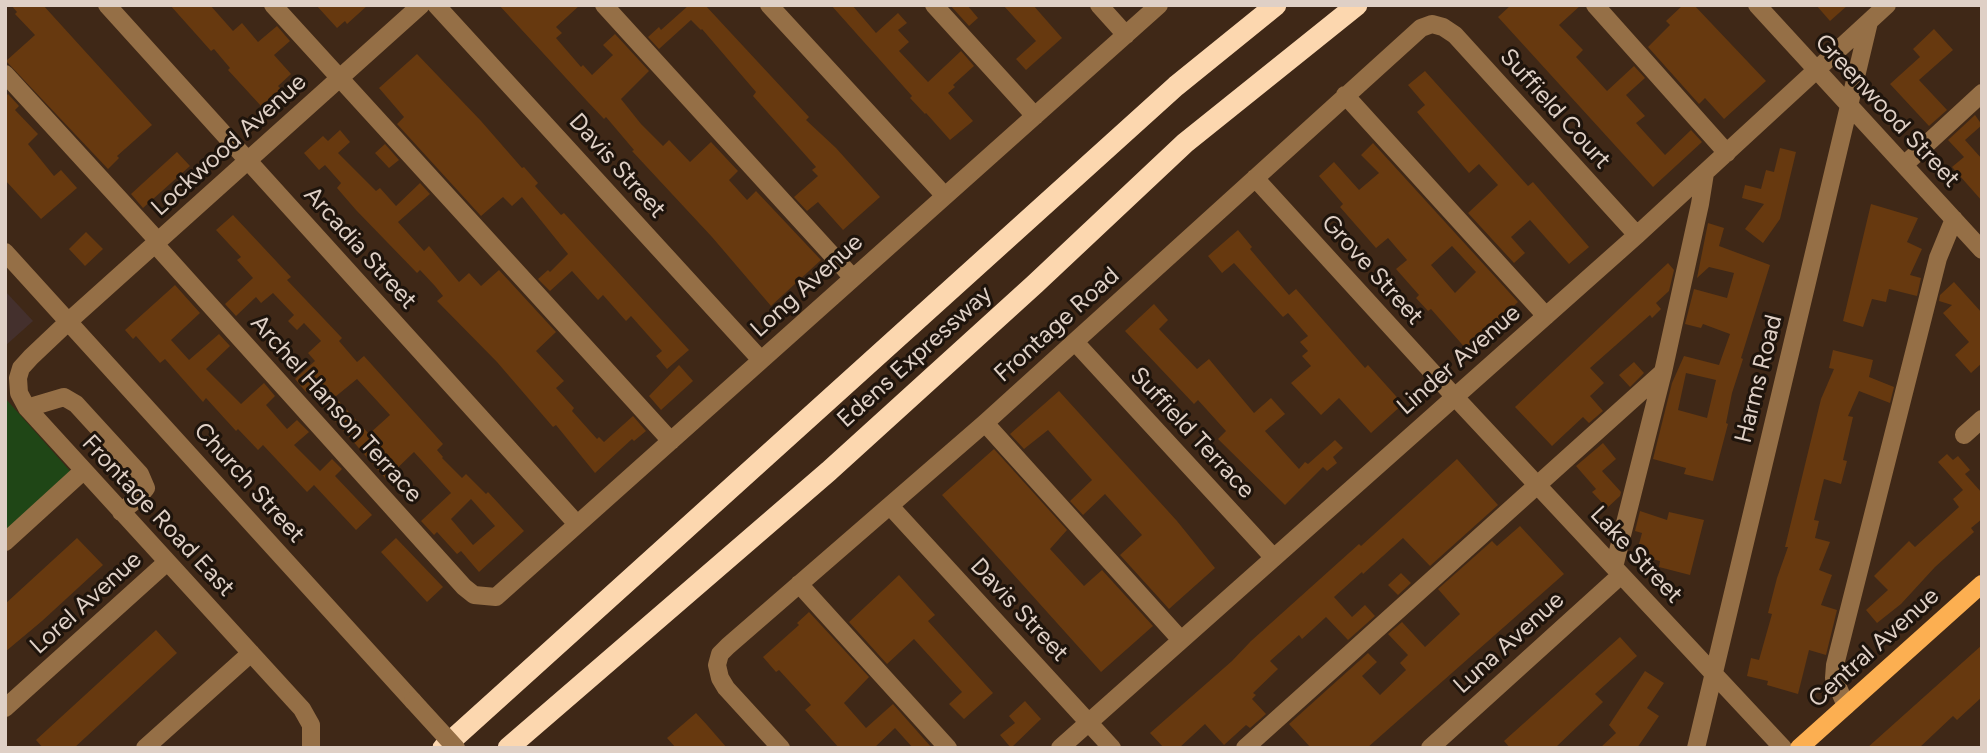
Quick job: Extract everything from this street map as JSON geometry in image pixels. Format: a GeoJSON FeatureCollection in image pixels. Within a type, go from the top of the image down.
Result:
{"type":"FeatureCollection","features":[{"type":"Feature","properties":{"kind":"highway","name":"Edens Expressway"},"geometry":{"type":"LineString","coordinates":[[443,748],[1176,86],[1276,5]]}},
{"type":"Feature","properties":{"kind":"highway","name":"Edens Expressway"},"geometry":{"type":"LineString","coordinates":[[508,748],[829,471],[1185,143],[1357,5]]}},
{"type":"Feature","properties":{"kind":"main road","name":"Central Avenue"},"geometry":{"type":"LineString","coordinates":[[1799,748],[1982,584]]}},
{"type":"Feature","properties":{"kind":"street","name":"Arcadia Street"},"geometry":{"type":"LineString","coordinates":[[107,5],[577,524]]}},
{"type":"Feature","properties":{"kind":"street"},"geometry":{"type":"LineString","coordinates":[[272,5],[671,441]]}},
{"type":"Feature","properties":{"kind":"street","name":"Lockwood Avenue"},"geometry":{"type":"LineString","coordinates":[[69,321],[421,5]]}},
{"type":"Feature","properties":{"kind":"street","name":"Davis Street"},"geometry":{"type":"LineString","coordinates":[[436,5],[761,360]]}},
{"type":"Feature","properties":{"kind":"street"},"geometry":{"type":"LineString","coordinates":[[604,5],[853,278]]}},
{"type":"Feature","properties":{"kind":"street"},"geometry":{"type":"LineString","coordinates":[[769,5],[944,196]]}},
{"type":"Feature","properties":{"kind":"street"},"geometry":{"type":"LineString","coordinates":[[934,5],[1035,116]]}},
{"type":"Feature","properties":{"kind":"street"},"geometry":{"type":"LineString","coordinates":[[1099,5],[1126,35]]}},
{"type":"Feature","properties":{"kind":"street","name":"Long Avenue"},"geometry":{"type":"LineString","coordinates":[[486,597],[496,597],[506,590],[1159,5]]}},
{"type":"Feature","properties":{"kind":"street"},"geometry":{"type":"LineString","coordinates":[[1595,5],[1727,153]]}},
{"type":"Feature","properties":{"kind":"street","name":"Greenwood Street"},"geometry":{"type":"LineString","coordinates":[[1757,5],[1982,250]]}},
{"type":"Feature","properties":{"kind":"street","name":"Linder Avenue"},"geometry":{"type":"LineString","coordinates":[[1060,748],[1637,235],[1886,5]]}},
{"type":"Feature","properties":{"kind":"street","name":"Harms Road"},"geometry":{"type":"LineString","coordinates":[[1696,748],[1869,22]]}},
{"type":"Feature","properties":{"kind":"street","name":"Frontage Road"},"geometry":{"type":"LineString","coordinates":[[781,748],[726,688],[720,678],[720,654],[985,424],[1345,95],[1412,36],[1432,24]]}},
{"type":"Feature","properties":{"kind":"street","name":"Suffield Court"},"geometry":{"type":"LineString","coordinates":[[1432,24],[1455,35],[1637,235]]}},
{"type":"Feature","properties":{"kind":"street","name":"Archel Hanson Terrace"},"geometry":{"type":"LineString","coordinates":[[5,74],[464,587],[474,595],[486,597]]}},
{"type":"Feature","properties":{"kind":"street"},"geometry":{"type":"LineString","coordinates":[[1904,165],[1982,93]]}},
{"type":"Feature","properties":{"kind":"street"},"geometry":{"type":"LineString","coordinates":[[1345,95],[1546,316]]}},
{"type":"Feature","properties":{"kind":"street"},"geometry":{"type":"LineString","coordinates":[[1618,571],[1705,173]]}},
{"type":"Feature","properties":{"kind":"street","name":"Grove Street"},"geometry":{"type":"LineString","coordinates":[[1255,178],[1454,396]]}},
{"type":"Feature","properties":{"kind":"street"},"geometry":{"type":"LineString","coordinates":[[1846,706],[1834,678],[1835,665],[1938,258],[1954,219]]}},
{"type":"Feature","properties":{"kind":"street","name":"Church Street"},"geometry":{"type":"LineString","coordinates":[[5,251],[456,748]]}},
{"type":"Feature","properties":{"kind":"street","name":"Frontage Road East"},"geometry":{"type":"LineString","coordinates":[[69,321],[21,368],[18,378],[19,393],[27,408],[302,709],[312,725],[311,746]]}},
{"type":"Feature","properties":{"kind":"street","name":"Suffield Terrace"},"geometry":{"type":"LineString","coordinates":[[1075,342],[1274,558]]}},
{"type":"Feature","properties":{"kind":"street"},"geometry":{"type":"LineString","coordinates":[[1245,748],[1662,372]]}},
{"type":"Feature","properties":{"kind":"street","name":"Lake Street"},"geometry":{"type":"LineString","coordinates":[[1454,396],[1783,748]]}},
{"type":"Feature","properties":{"kind":"street"},"geometry":{"type":"LineString","coordinates":[[27,408],[64,397],[76,404],[140,474],[146,488],[121,512]]}},
{"type":"Feature","properties":{"kind":"street"},"geometry":{"type":"LineString","coordinates":[[1964,435],[1982,419]]}},
{"type":"Feature","properties":{"kind":"street"},"geometry":{"type":"LineString","coordinates":[[985,424],[1181,640]]}},
{"type":"Feature","properties":{"kind":"street"},"geometry":{"type":"LineString","coordinates":[[5,542],[83,471]]}},
{"type":"Feature","properties":{"kind":"street","name":"Davis Street"},"geometry":{"type":"LineString","coordinates":[[890,506],[1112,748]]}},
{"type":"Feature","properties":{"kind":"street","name":"Lorel Avenue"},"geometry":{"type":"LineString","coordinates":[[5,708],[167,562]]}},
{"type":"Feature","properties":{"kind":"street","name":"Luna Avenue"},"geometry":{"type":"LineString","coordinates":[[1430,748],[1618,571]]}},
{"type":"Feature","properties":{"kind":"street"},"geometry":{"type":"LineString","coordinates":[[799,584],[948,748]]}},
{"type":"Feature","properties":{"kind":"street"},"geometry":{"type":"LineString","coordinates":[[145,748],[251,653]]}},
{"type":"Feature","properties":{"kind":"shaded area"},"geometry":{"type":"Polygon","coordinates":[[[5,291],[33,321],[5,346],[5,291]]]}},
{"type":"Feature","properties":{"kind":"green space"},"geometry":{"type":"Polygon","coordinates":[[[5,398],[72,473],[5,534],[5,398]]]}},
{"type":"Feature","properties":{"kind":"building"},"geometry":{"type":"Polygon","coordinates":[[[11,5],[43,5],[152,125],[117,156],[119,158],[108,169],[6,61],[35,35],[15,14],[17,12],[11,5]]]}},
{"type":"Feature","properties":{"kind":"building"},"geometry":{"type":"Polygon","coordinates":[[[170,5],[210,5],[233,31],[242,23],[258,42],[277,26],[290,41],[274,55],[291,74],[278,86],[281,89],[261,106],[228,70],[230,68],[214,49],[211,51],[170,5]]]}},
{"type":"Feature","properties":{"kind":"building"},"geometry":{"type":"Polygon","coordinates":[[[316,5],[368,5],[347,24],[345,21],[337,28],[316,5]]]}},
{"type":"Feature","properties":{"kind":"building"},"geometry":{"type":"Polygon","coordinates":[[[499,5],[580,5],[556,27],[562,33],[556,38],[581,67],[583,65],[592,75],[613,55],[603,45],[615,34],[649,71],[621,99],[641,124],[663,146],[669,140],[690,162],[711,142],[738,171],[729,180],[747,200],[756,191],[821,260],[771,306],[712,237],[632,151],[634,150],[606,117],[604,119],[499,5]]]}},
{"type":"Feature","properties":{"kind":"building"},"geometry":{"type":"Polygon","coordinates":[[[689,5],[705,5],[809,117],[806,120],[836,148],[880,197],[843,230],[818,202],[807,211],[794,197],[818,176],[812,170],[816,167],[753,96],[756,92],[702,29],[691,20],[659,49],[648,37],[659,27],[661,30],[689,5]]]}},
{"type":"Feature","properties":{"kind":"building"},"geometry":{"type":"Polygon","coordinates":[[[831,5],[852,5],[876,33],[898,13],[907,23],[898,30],[909,42],[899,51],[928,82],[961,51],[974,66],[948,93],[973,121],[950,140],[910,98],[912,96],[831,5]]]}},
{"type":"Feature","properties":{"kind":"building"},"geometry":{"type":"Polygon","coordinates":[[[950,5],[967,5],[978,18],[969,26],[950,5]]]}},
{"type":"Feature","properties":{"kind":"building"},"geometry":{"type":"Polygon","coordinates":[[[1003,5],[1033,5],[1062,38],[1026,70],[1016,59],[1036,41],[1003,5]]]}},
{"type":"Feature","properties":{"kind":"building"},"geometry":{"type":"Polygon","coordinates":[[[1511,5],[1581,5],[1559,25],[1583,50],[1576,57],[1607,91],[1634,66],[1645,78],[1626,95],[1645,116],[1636,123],[1665,155],[1691,130],[1702,142],[1653,187],[1498,17],[1511,5]]]}},
{"type":"Feature","properties":{"kind":"building"},"geometry":{"type":"Polygon","coordinates":[[[1683,5],[1694,5],[1766,81],[1724,119],[1705,98],[1699,104],[1648,47],[1670,25],[1666,21],[1683,5]]]}},
{"type":"Feature","properties":{"kind":"building"},"geometry":{"type":"Polygon","coordinates":[[[1816,5],[1848,5],[1830,21],[1816,5]]]}},
{"type":"Feature","properties":{"kind":"building"},"geometry":{"type":"Polygon","coordinates":[[[1934,29],[1953,50],[1919,80],[1947,110],[1929,126],[1890,84],[1920,57],[1913,49],[1934,29]]]}},
{"type":"Feature","properties":{"kind":"building"},"geometry":{"type":"Polygon","coordinates":[[[417,54],[522,168],[524,167],[538,183],[535,186],[561,215],[564,213],[689,350],[667,369],[656,356],[662,351],[631,316],[626,321],[603,295],[598,300],[572,271],[550,291],[538,279],[548,270],[550,272],[568,254],[522,197],[512,206],[503,197],[481,216],[397,124],[404,117],[379,88],[417,54]]]}},
{"type":"Feature","properties":{"kind":"building"},"geometry":{"type":"Polygon","coordinates":[[[1425,71],[1528,186],[1533,182],[1589,247],[1569,264],[1530,220],[1511,237],[1525,253],[1514,263],[1468,213],[1498,185],[1479,164],[1469,173],[1417,112],[1425,105],[1408,85],[1425,71]]]}},
{"type":"Feature","properties":{"kind":"building"},"geometry":{"type":"Polygon","coordinates":[[[8,94],[19,106],[15,110],[38,134],[28,144],[54,176],[61,170],[77,188],[41,219],[5,180],[5,97],[8,94]]]}},
{"type":"Feature","properties":{"kind":"building"},"geometry":{"type":"Polygon","coordinates":[[[1975,115],[1982,125],[1965,140],[1982,159],[1982,201],[1952,167],[1964,157],[1948,140],[1975,115]]]}},
{"type":"Feature","properties":{"kind":"building"},"geometry":{"type":"Polygon","coordinates":[[[340,130],[350,142],[338,153],[376,191],[380,188],[396,206],[420,183],[430,194],[398,222],[424,251],[429,246],[459,282],[469,273],[481,286],[499,270],[556,332],[536,351],[564,381],[556,388],[597,439],[599,437],[604,442],[633,416],[646,431],[634,441],[632,439],[595,473],[556,425],[553,427],[497,362],[437,301],[443,296],[435,286],[420,270],[417,273],[356,210],[337,188],[341,183],[325,165],[319,170],[304,153],[323,136],[328,141],[340,130]]]}},
{"type":"Feature","properties":{"kind":"building"},"geometry":{"type":"Polygon","coordinates":[[[1373,143],[1518,302],[1467,350],[1431,309],[1428,311],[1416,298],[1419,295],[1396,269],[1407,260],[1388,238],[1376,248],[1340,207],[1343,204],[1319,176],[1334,162],[1359,190],[1379,173],[1361,155],[1373,143]],[[1452,246],[1431,265],[1455,293],[1476,272],[1452,246]]]}},
{"type":"Feature","properties":{"kind":"building"},"geometry":{"type":"Polygon","coordinates":[[[385,144],[399,160],[389,168],[375,153],[385,144]]]}},
{"type":"Feature","properties":{"kind":"building"},"geometry":{"type":"Polygon","coordinates":[[[1780,148],[1796,152],[1780,219],[1763,243],[1745,229],[1764,204],[1742,198],[1745,185],[1761,189],[1766,170],[1774,172],[1780,148]]]}},
{"type":"Feature","properties":{"kind":"building"},"geometry":{"type":"Polygon","coordinates":[[[177,152],[190,166],[143,208],[131,194],[177,152]]]}},
{"type":"Feature","properties":{"kind":"building"},"geometry":{"type":"Polygon","coordinates":[[[1871,204],[1918,218],[1907,242],[1922,249],[1910,275],[1921,278],[1917,296],[1889,289],[1886,302],[1872,299],[1863,327],[1843,321],[1871,204]]]}},
{"type":"Feature","properties":{"kind":"building"},"geometry":{"type":"Polygon","coordinates":[[[233,215],[291,277],[287,280],[342,338],[339,341],[357,362],[364,356],[443,444],[437,450],[442,458],[462,478],[466,474],[486,494],[488,492],[524,531],[479,572],[461,551],[457,554],[437,532],[434,535],[421,521],[451,493],[414,452],[386,479],[308,390],[306,392],[295,379],[315,361],[308,353],[321,341],[304,323],[297,330],[288,321],[294,315],[273,293],[261,303],[256,297],[236,316],[225,304],[253,278],[237,260],[241,257],[216,230],[233,215]],[[357,379],[335,397],[369,434],[390,415],[357,379]],[[471,499],[451,519],[473,545],[495,526],[471,499]]]}},
{"type":"Feature","properties":{"kind":"building"},"geometry":{"type":"Polygon","coordinates":[[[1708,223],[1724,228],[1719,246],[1770,265],[1741,358],[1743,359],[1732,393],[1726,423],[1728,424],[1713,481],[1684,474],[1686,468],[1653,459],[1672,383],[1684,356],[1719,365],[1730,334],[1703,324],[1701,328],[1685,324],[1694,289],[1727,298],[1734,273],[1709,267],[1697,278],[1708,223]],[[1686,373],[1678,410],[1707,418],[1716,380],[1686,373]]]}},
{"type":"Feature","properties":{"kind":"building"},"geometry":{"type":"Polygon","coordinates":[[[1238,230],[1252,247],[1250,249],[1289,295],[1296,289],[1365,368],[1368,365],[1403,404],[1371,433],[1339,398],[1321,415],[1291,383],[1311,366],[1302,356],[1308,351],[1300,342],[1308,336],[1288,313],[1283,317],[1234,263],[1222,273],[1208,256],[1238,230]]]}},
{"type":"Feature","properties":{"kind":"building"},"geometry":{"type":"Polygon","coordinates":[[[86,232],[103,249],[85,266],[69,249],[86,232]]]}},
{"type":"Feature","properties":{"kind":"building"},"geometry":{"type":"Polygon","coordinates":[[[1668,263],[1674,270],[1669,291],[1656,303],[1661,309],[1652,318],[1650,315],[1590,368],[1604,383],[1590,396],[1603,411],[1589,423],[1583,417],[1552,446],[1515,407],[1668,263]]]}},
{"type":"Feature","properties":{"kind":"building"},"geometry":{"type":"Polygon","coordinates":[[[1954,282],[1982,313],[1982,363],[1971,373],[1955,355],[1969,342],[1943,313],[1952,305],[1939,301],[1940,295],[1954,282]]]}},
{"type":"Feature","properties":{"kind":"building"},"geometry":{"type":"Polygon","coordinates":[[[175,285],[200,313],[171,340],[189,360],[219,334],[230,346],[206,369],[241,404],[264,383],[275,396],[266,405],[287,429],[297,420],[309,432],[294,445],[320,471],[332,459],[342,469],[335,476],[372,515],[356,530],[314,485],[307,492],[263,445],[258,450],[238,429],[236,431],[206,398],[203,402],[165,359],[160,363],[136,336],[133,339],[125,330],[175,285]]]}},
{"type":"Feature","properties":{"kind":"building"},"geometry":{"type":"Polygon","coordinates":[[[1154,304],[1168,320],[1159,329],[1197,369],[1209,359],[1254,413],[1271,398],[1285,414],[1265,431],[1299,469],[1335,440],[1343,448],[1333,457],[1337,463],[1327,471],[1323,467],[1285,505],[1218,439],[1226,431],[1198,400],[1194,404],[1125,331],[1154,304]]]}},
{"type":"Feature","properties":{"kind":"building"},"geometry":{"type":"Polygon","coordinates":[[[1833,350],[1873,360],[1869,377],[1894,387],[1890,403],[1859,391],[1848,416],[1853,417],[1843,460],[1847,461],[1841,484],[1824,479],[1814,520],[1819,521],[1815,538],[1830,542],[1819,570],[1832,575],[1821,605],[1837,610],[1826,655],[1809,650],[1798,694],[1767,685],[1768,681],[1747,676],[1751,658],[1759,660],[1772,614],[1768,613],[1788,547],[1785,547],[1821,399],[1834,369],[1829,368],[1833,350]]]}},
{"type":"Feature","properties":{"kind":"building"},"geometry":{"type":"Polygon","coordinates":[[[1634,362],[1644,373],[1630,387],[1619,375],[1634,362]]]}},
{"type":"Feature","properties":{"kind":"building"},"geometry":{"type":"Polygon","coordinates":[[[679,365],[693,381],[661,410],[649,396],[679,365]]]}},
{"type":"Feature","properties":{"kind":"building"},"geometry":{"type":"Polygon","coordinates":[[[1059,391],[1177,521],[1215,568],[1169,609],[1120,555],[1142,535],[1105,494],[1083,515],[1070,501],[1092,480],[1048,430],[1024,449],[1010,434],[1059,391]]]}},
{"type":"Feature","properties":{"kind":"building"},"geometry":{"type":"Polygon","coordinates":[[[1603,443],[1616,459],[1602,471],[1621,492],[1607,508],[1592,492],[1596,489],[1576,466],[1603,443]]]}},
{"type":"Feature","properties":{"kind":"building"},"geometry":{"type":"Polygon","coordinates":[[[994,449],[1067,530],[1050,549],[1084,586],[1102,570],[1153,626],[1101,672],[942,495],[994,449]]]}},
{"type":"Feature","properties":{"kind":"building"},"geometry":{"type":"Polygon","coordinates":[[[1947,454],[1953,460],[1958,456],[1970,470],[1965,474],[1982,493],[1982,519],[1971,528],[1974,532],[1935,567],[1901,604],[1877,623],[1866,610],[1888,590],[1874,576],[1909,541],[1915,547],[1959,507],[1953,499],[1963,490],[1938,462],[1947,454]]]}},
{"type":"Feature","properties":{"kind":"building"},"geometry":{"type":"Polygon","coordinates":[[[1457,459],[1498,505],[1430,566],[1403,538],[1334,597],[1352,617],[1365,605],[1375,616],[1348,640],[1326,617],[1302,639],[1299,635],[1270,661],[1278,669],[1253,693],[1256,695],[1252,699],[1266,714],[1250,728],[1246,725],[1224,745],[1205,724],[1179,748],[1164,748],[1150,733],[1457,459]]]}},
{"type":"Feature","properties":{"kind":"building"},"geometry":{"type":"Polygon","coordinates":[[[1640,511],[1667,520],[1669,512],[1704,520],[1690,575],[1659,567],[1660,561],[1636,555],[1642,533],[1635,531],[1640,511]]]}},
{"type":"Feature","properties":{"kind":"building"},"geometry":{"type":"Polygon","coordinates":[[[1520,526],[1564,574],[1367,748],[1311,748],[1289,724],[1368,653],[1377,662],[1362,676],[1380,695],[1406,670],[1400,663],[1408,655],[1388,634],[1402,622],[1425,647],[1460,614],[1438,589],[1492,541],[1497,546],[1520,526]]]}},
{"type":"Feature","properties":{"kind":"building"},"geometry":{"type":"Polygon","coordinates":[[[77,538],[103,565],[5,652],[5,604],[77,538]]]}},
{"type":"Feature","properties":{"kind":"building"},"geometry":{"type":"Polygon","coordinates":[[[396,538],[443,587],[427,602],[381,552],[396,538]]]}},
{"type":"Feature","properties":{"kind":"building"},"geometry":{"type":"Polygon","coordinates":[[[1401,573],[1411,583],[1398,595],[1388,585],[1401,573]]]}},
{"type":"Feature","properties":{"kind":"building"},"geometry":{"type":"Polygon","coordinates":[[[899,575],[935,615],[928,621],[993,693],[964,719],[949,704],[962,692],[914,639],[887,664],[849,622],[899,575]]]}},
{"type":"Feature","properties":{"kind":"building"},"geometry":{"type":"Polygon","coordinates":[[[809,612],[869,677],[844,703],[866,728],[893,704],[932,748],[913,748],[895,728],[874,748],[839,748],[805,710],[811,705],[779,670],[776,672],[763,657],[799,625],[797,623],[809,612]]]}},
{"type":"Feature","properties":{"kind":"building"},"geometry":{"type":"Polygon","coordinates":[[[156,630],[177,653],[74,748],[43,748],[36,740],[156,630]]]}},
{"type":"Feature","properties":{"kind":"building"},"geometry":{"type":"Polygon","coordinates":[[[1620,637],[1637,656],[1595,694],[1603,702],[1555,748],[1510,748],[1504,741],[1620,637]]]}},
{"type":"Feature","properties":{"kind":"building"},"geometry":{"type":"Polygon","coordinates":[[[1982,645],[1982,697],[1957,720],[1953,716],[1919,748],[1867,748],[1982,645]]]}},
{"type":"Feature","properties":{"kind":"building"},"geometry":{"type":"Polygon","coordinates":[[[1645,671],[1664,683],[1647,708],[1659,716],[1637,748],[1600,748],[1616,733],[1609,725],[1645,671]]]}},
{"type":"Feature","properties":{"kind":"building"},"geometry":{"type":"Polygon","coordinates":[[[1025,701],[1041,719],[1011,748],[1000,735],[1015,723],[1009,716],[1025,701]]]}},
{"type":"Feature","properties":{"kind":"building"},"geometry":{"type":"Polygon","coordinates":[[[696,713],[727,748],[676,748],[667,738],[696,713]]]}}]}
